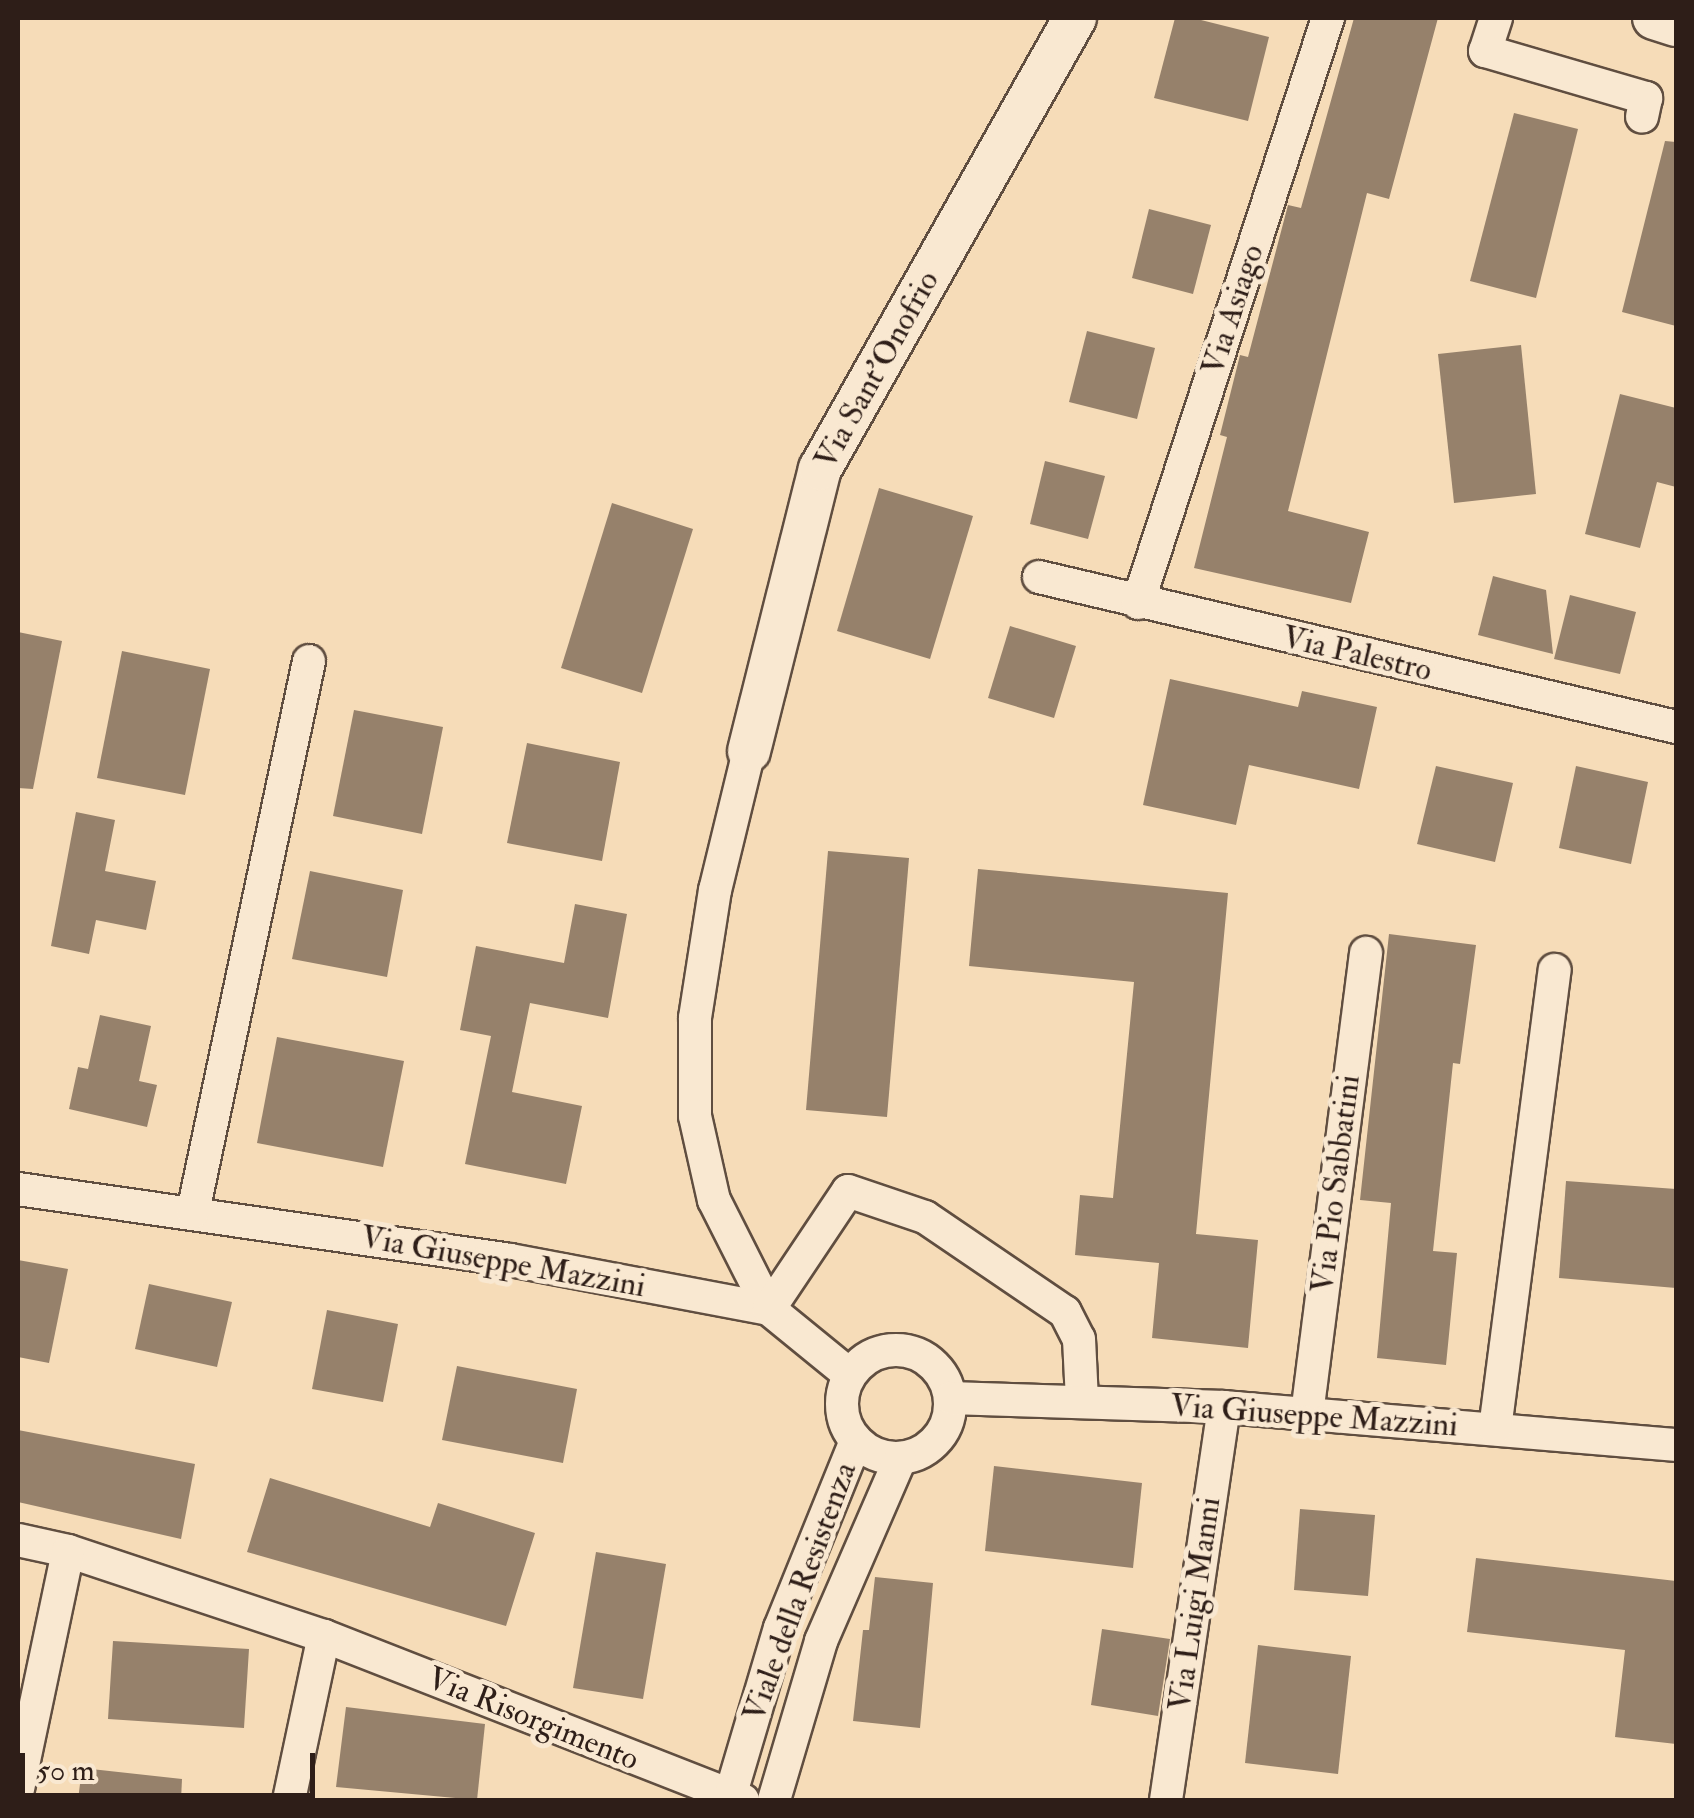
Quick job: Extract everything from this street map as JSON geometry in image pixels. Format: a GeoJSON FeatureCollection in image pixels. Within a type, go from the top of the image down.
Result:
{"type":"FeatureCollection","features":[{"type":"Feature","properties":{"kind":"street","name":"Via Sant'Onofrio"},"geometry":{"type":"LineString","coordinates":[[749,751],[820,469],[1075,18]]}},
{"type":"Feature","properties":{"kind":"street","name":"Via Asiago"},"geometry":{"type":"LineString","coordinates":[[1138,603],[1328,18]]}},
{"type":"Feature","properties":{"kind":"street"},"geometry":{"type":"LineString","coordinates":[[1496,18],[1485,52],[1646,98],[1642,117]]}},
{"type":"Feature","properties":{"kind":"street"},"geometry":{"type":"LineString","coordinates":[[1654,18],[1676,25]]}},
{"type":"Feature","properties":{"kind":"street","name":"Via Palestro"},"geometry":{"type":"LineString","coordinates":[[1038,578],[1676,728]]}},
{"type":"Feature","properties":{"kind":"street"},"geometry":{"type":"LineString","coordinates":[[193,1212],[310,661]]}},
{"type":"Feature","properties":{"kind":"street"},"geometry":{"type":"LineString","coordinates":[[749,751],[714,890],[695,1018],[695,1116],[714,1200],[769,1309],[848,1191],[925,1217],[1065,1312],[1079,1339],[1082,1401]]}},
{"type":"Feature","properties":{"kind":"street","name":"Via Pio Sabbatini"},"geometry":{"type":"LineString","coordinates":[[1307,1414],[1366,953]]}},
{"type":"Feature","properties":{"kind":"street"},"geometry":{"type":"LineString","coordinates":[[1495,1429],[1554,970]]}},
{"type":"Feature","properties":{"kind":"street","name":"Via Giuseppe Mazzini"},"geometry":{"type":"LineString","coordinates":[[18,1189],[510,1260],[769,1309],[850,1375]]}},
{"type":"Feature","properties":{"kind":"street"},"geometry":{"type":"LineString","coordinates":[[908,1350],[937,1368],[950,1398],[946,1427],[938,1439],[927,1450],[900,1459],[868,1452],[856,1441],[842,1409],[850,1375],[875,1354],[908,1350]]}},
{"type":"Feature","properties":{"kind":"street","name":"Via Giuseppe Mazzini"},"geometry":{"type":"LineString","coordinates":[[950,1398],[1224,1407],[1676,1446]]}},
{"type":"Feature","properties":{"kind":"street","name":"Via Luigi Manni"},"geometry":{"type":"LineString","coordinates":[[1166,1800],[1224,1407]]}},
{"type":"Feature","properties":{"kind":"street","name":"Viale della Resistenza"},"geometry":{"type":"LineString","coordinates":[[734,1799],[780,1628],[856,1441]]}},
{"type":"Feature","properties":{"kind":"street","name":"Viale della Resistenza"},"geometry":{"type":"LineString","coordinates":[[774,1800],[821,1641],[900,1459]]}},
{"type":"Feature","properties":{"kind":"street","name":"Via Risorgimento"},"geometry":{"type":"LineString","coordinates":[[18,1540],[68,1551],[324,1636],[734,1799]]}},
{"type":"Feature","properties":{"kind":"street"},"geometry":{"type":"LineString","coordinates":[[18,1789],[68,1551]]}},
{"type":"Feature","properties":{"kind":"street"},"geometry":{"type":"LineString","coordinates":[[289,1800],[324,1636]]}},
{"type":"Feature","properties":{"kind":"building"},"geometry":{"type":"Polygon","coordinates":[[[1175,18],[1193,18],[1269,37],[1248,121],[1154,98],[1175,18]]]}},
{"type":"Feature","properties":{"kind":"building"},"geometry":{"type":"Polygon","coordinates":[[[1354,18],[1438,18],[1389,199],[1367,193],[1288,511],[1369,532],[1351,603],[1194,568],[1227,437],[1220,435],[1240,355],[1248,357],[1288,205],[1301,208],[1354,18]]]}},
{"type":"Feature","properties":{"kind":"building"},"geometry":{"type":"Polygon","coordinates":[[[1514,113],[1578,129],[1536,298],[1470,281],[1514,113]]]}},
{"type":"Feature","properties":{"kind":"building"},"geometry":{"type":"Polygon","coordinates":[[[1665,141],[1676,142],[1676,326],[1622,312],[1665,141]]]}},
{"type":"Feature","properties":{"kind":"building"},"geometry":{"type":"Polygon","coordinates":[[[1149,209],[1211,225],[1193,294],[1132,278],[1149,209]]]}},
{"type":"Feature","properties":{"kind":"building"},"geometry":{"type":"Polygon","coordinates":[[[1087,331],[1155,348],[1137,419],[1069,402],[1087,331]]]}},
{"type":"Feature","properties":{"kind":"building"},"geometry":{"type":"Polygon","coordinates":[[[1521,345],[1536,494],[1454,503],[1438,354],[1521,345]]]}},
{"type":"Feature","properties":{"kind":"building"},"geometry":{"type":"Polygon","coordinates":[[[1620,394],[1676,408],[1676,487],[1657,482],[1640,548],[1585,534],[1620,394]]]}},
{"type":"Feature","properties":{"kind":"building"},"geometry":{"type":"Polygon","coordinates":[[[1045,461],[1105,476],[1088,539],[1030,524],[1045,461]]]}},
{"type":"Feature","properties":{"kind":"building"},"geometry":{"type":"Polygon","coordinates":[[[879,488],[973,516],[930,659],[837,631],[879,488]]]}},
{"type":"Feature","properties":{"kind":"building"},"geometry":{"type":"Polygon","coordinates":[[[612,503],[693,529],[642,693],[561,668],[612,503]]]}},
{"type":"Feature","properties":{"kind":"building"},"geometry":{"type":"Polygon","coordinates":[[[1493,576],[1546,590],[1553,654],[1478,635],[1493,576]]]}},
{"type":"Feature","properties":{"kind":"building"},"geometry":{"type":"Polygon","coordinates":[[[1570,595],[1636,612],[1620,674],[1554,659],[1570,595]]]}},
{"type":"Feature","properties":{"kind":"building"},"geometry":{"type":"Polygon","coordinates":[[[1010,626],[1076,646],[1054,718],[988,698],[1010,626]]]}},
{"type":"Feature","properties":{"kind":"building"},"geometry":{"type":"Polygon","coordinates":[[[18,632],[62,641],[33,789],[18,788],[18,632]]]}},
{"type":"Feature","properties":{"kind":"building"},"geometry":{"type":"Polygon","coordinates":[[[122,651],[210,669],[185,795],[97,778],[122,651]]]}},
{"type":"Feature","properties":{"kind":"building"},"geometry":{"type":"Polygon","coordinates":[[[1170,679],[1298,707],[1302,691],[1377,707],[1359,789],[1249,765],[1236,825],[1143,805],[1170,679]]]}},
{"type":"Feature","properties":{"kind":"building"},"geometry":{"type":"Polygon","coordinates":[[[354,710],[443,727],[422,834],[333,816],[354,710]]]}},
{"type":"Feature","properties":{"kind":"building"},"geometry":{"type":"Polygon","coordinates":[[[527,743],[620,762],[602,861],[507,843],[527,743]]]}},
{"type":"Feature","properties":{"kind":"building"},"geometry":{"type":"Polygon","coordinates":[[[1436,766],[1513,783],[1495,862],[1417,844],[1436,766]]]}},
{"type":"Feature","properties":{"kind":"building"},"geometry":{"type":"Polygon","coordinates":[[[1576,766],[1648,782],[1631,864],[1559,848],[1576,766]]]}},
{"type":"Feature","properties":{"kind":"building"},"geometry":{"type":"Polygon","coordinates":[[[76,812],[115,820],[105,871],[156,881],[146,930],[96,920],[89,954],[51,946],[76,812]]]}},
{"type":"Feature","properties":{"kind":"building"},"geometry":{"type":"Polygon","coordinates":[[[828,851],[909,858],[887,1117],[806,1110],[828,851]]]}},
{"type":"Feature","properties":{"kind":"building"},"geometry":{"type":"Polygon","coordinates":[[[978,869],[1228,893],[1196,1234],[1258,1240],[1248,1348],[1152,1338],[1159,1263],[1075,1255],[1080,1195],[1113,1198],[1134,982],[969,966],[978,869]]]}},
{"type":"Feature","properties":{"kind":"building"},"geometry":{"type":"Polygon","coordinates":[[[310,871],[403,890],[387,977],[292,959],[310,871]]]}},
{"type":"Feature","properties":{"kind":"building"},"geometry":{"type":"Polygon","coordinates":[[[575,904],[627,914],[608,1018],[530,1003],[512,1092],[582,1106],[566,1184],[465,1164],[491,1036],[460,1030],[476,946],[564,963],[575,904]]]}},
{"type":"Feature","properties":{"kind":"building"},"geometry":{"type":"Polygon","coordinates":[[[1389,934],[1476,945],[1460,1064],[1453,1063],[1433,1251],[1457,1253],[1446,1365],[1377,1358],[1391,1203],[1360,1200],[1389,934]]]}},
{"type":"Feature","properties":{"kind":"building"},"geometry":{"type":"Polygon","coordinates":[[[100,1015],[151,1026],[139,1081],[157,1085],[147,1127],[69,1109],[78,1067],[88,1069],[100,1015]]]}},
{"type":"Feature","properties":{"kind":"building"},"geometry":{"type":"Polygon","coordinates":[[[277,1037],[404,1061],[383,1167],[257,1143],[277,1037]]]}},
{"type":"Feature","properties":{"kind":"building"},"geometry":{"type":"Polygon","coordinates":[[[1566,1181],[1676,1189],[1676,1288],[1559,1278],[1566,1181]]]}},
{"type":"Feature","properties":{"kind":"building"},"geometry":{"type":"Polygon","coordinates":[[[18,1260],[68,1269],[49,1363],[18,1357],[18,1260]]]}},
{"type":"Feature","properties":{"kind":"building"},"geometry":{"type":"Polygon","coordinates":[[[149,1284],[232,1302],[217,1367],[135,1349],[149,1284]]]}},
{"type":"Feature","properties":{"kind":"building"},"geometry":{"type":"Polygon","coordinates":[[[327,1310],[398,1324],[383,1402],[312,1389],[327,1310]]]}},
{"type":"Feature","properties":{"kind":"building"},"geometry":{"type":"Polygon","coordinates":[[[457,1366],[577,1389],[563,1463],[442,1440],[457,1366]]]}},
{"type":"Feature","properties":{"kind":"building"},"geometry":{"type":"Polygon","coordinates":[[[18,1430],[195,1464],[181,1539],[18,1502],[18,1430]]]}},
{"type":"Feature","properties":{"kind":"building"},"geometry":{"type":"Polygon","coordinates":[[[994,1466],[1142,1483],[1133,1568],[985,1551],[994,1466]]]}},
{"type":"Feature","properties":{"kind":"building"},"geometry":{"type":"Polygon","coordinates":[[[270,1478],[430,1527],[438,1503],[535,1533],[506,1626],[247,1552],[270,1478]]]}},
{"type":"Feature","properties":{"kind":"building"},"geometry":{"type":"Polygon","coordinates":[[[1300,1509],[1375,1515],[1368,1596],[1294,1590],[1300,1509]]]}},
{"type":"Feature","properties":{"kind":"building"},"geometry":{"type":"Polygon","coordinates":[[[596,1552],[666,1564],[643,1699],[573,1688],[596,1552]]]}},
{"type":"Feature","properties":{"kind":"building"},"geometry":{"type":"Polygon","coordinates":[[[1476,1558],[1676,1581],[1676,1744],[1615,1737],[1625,1650],[1467,1632],[1476,1558]]]}},
{"type":"Feature","properties":{"kind":"building"},"geometry":{"type":"Polygon","coordinates":[[[875,1577],[933,1583],[920,1728],[853,1721],[863,1630],[869,1630],[875,1577]]]}},
{"type":"Feature","properties":{"kind":"building"},"geometry":{"type":"Polygon","coordinates":[[[1102,1629],[1170,1639],[1158,1716],[1091,1705],[1102,1629]]]}},
{"type":"Feature","properties":{"kind":"building"},"geometry":{"type":"Polygon","coordinates":[[[113,1641],[249,1649],[244,1728],[108,1719],[113,1641]]]}},
{"type":"Feature","properties":{"kind":"building"},"geometry":{"type":"Polygon","coordinates":[[[1258,1645],[1351,1656],[1338,1774],[1245,1763],[1258,1645]]]}},
{"type":"Feature","properties":{"kind":"building"},"geometry":{"type":"Polygon","coordinates":[[[346,1707],[485,1724],[477,1800],[336,1787],[346,1707]]]}},
{"type":"Feature","properties":{"kind":"building"},"geometry":{"type":"Polygon","coordinates":[[[82,1768],[182,1779],[181,1800],[78,1800],[82,1768]]]}}]}
